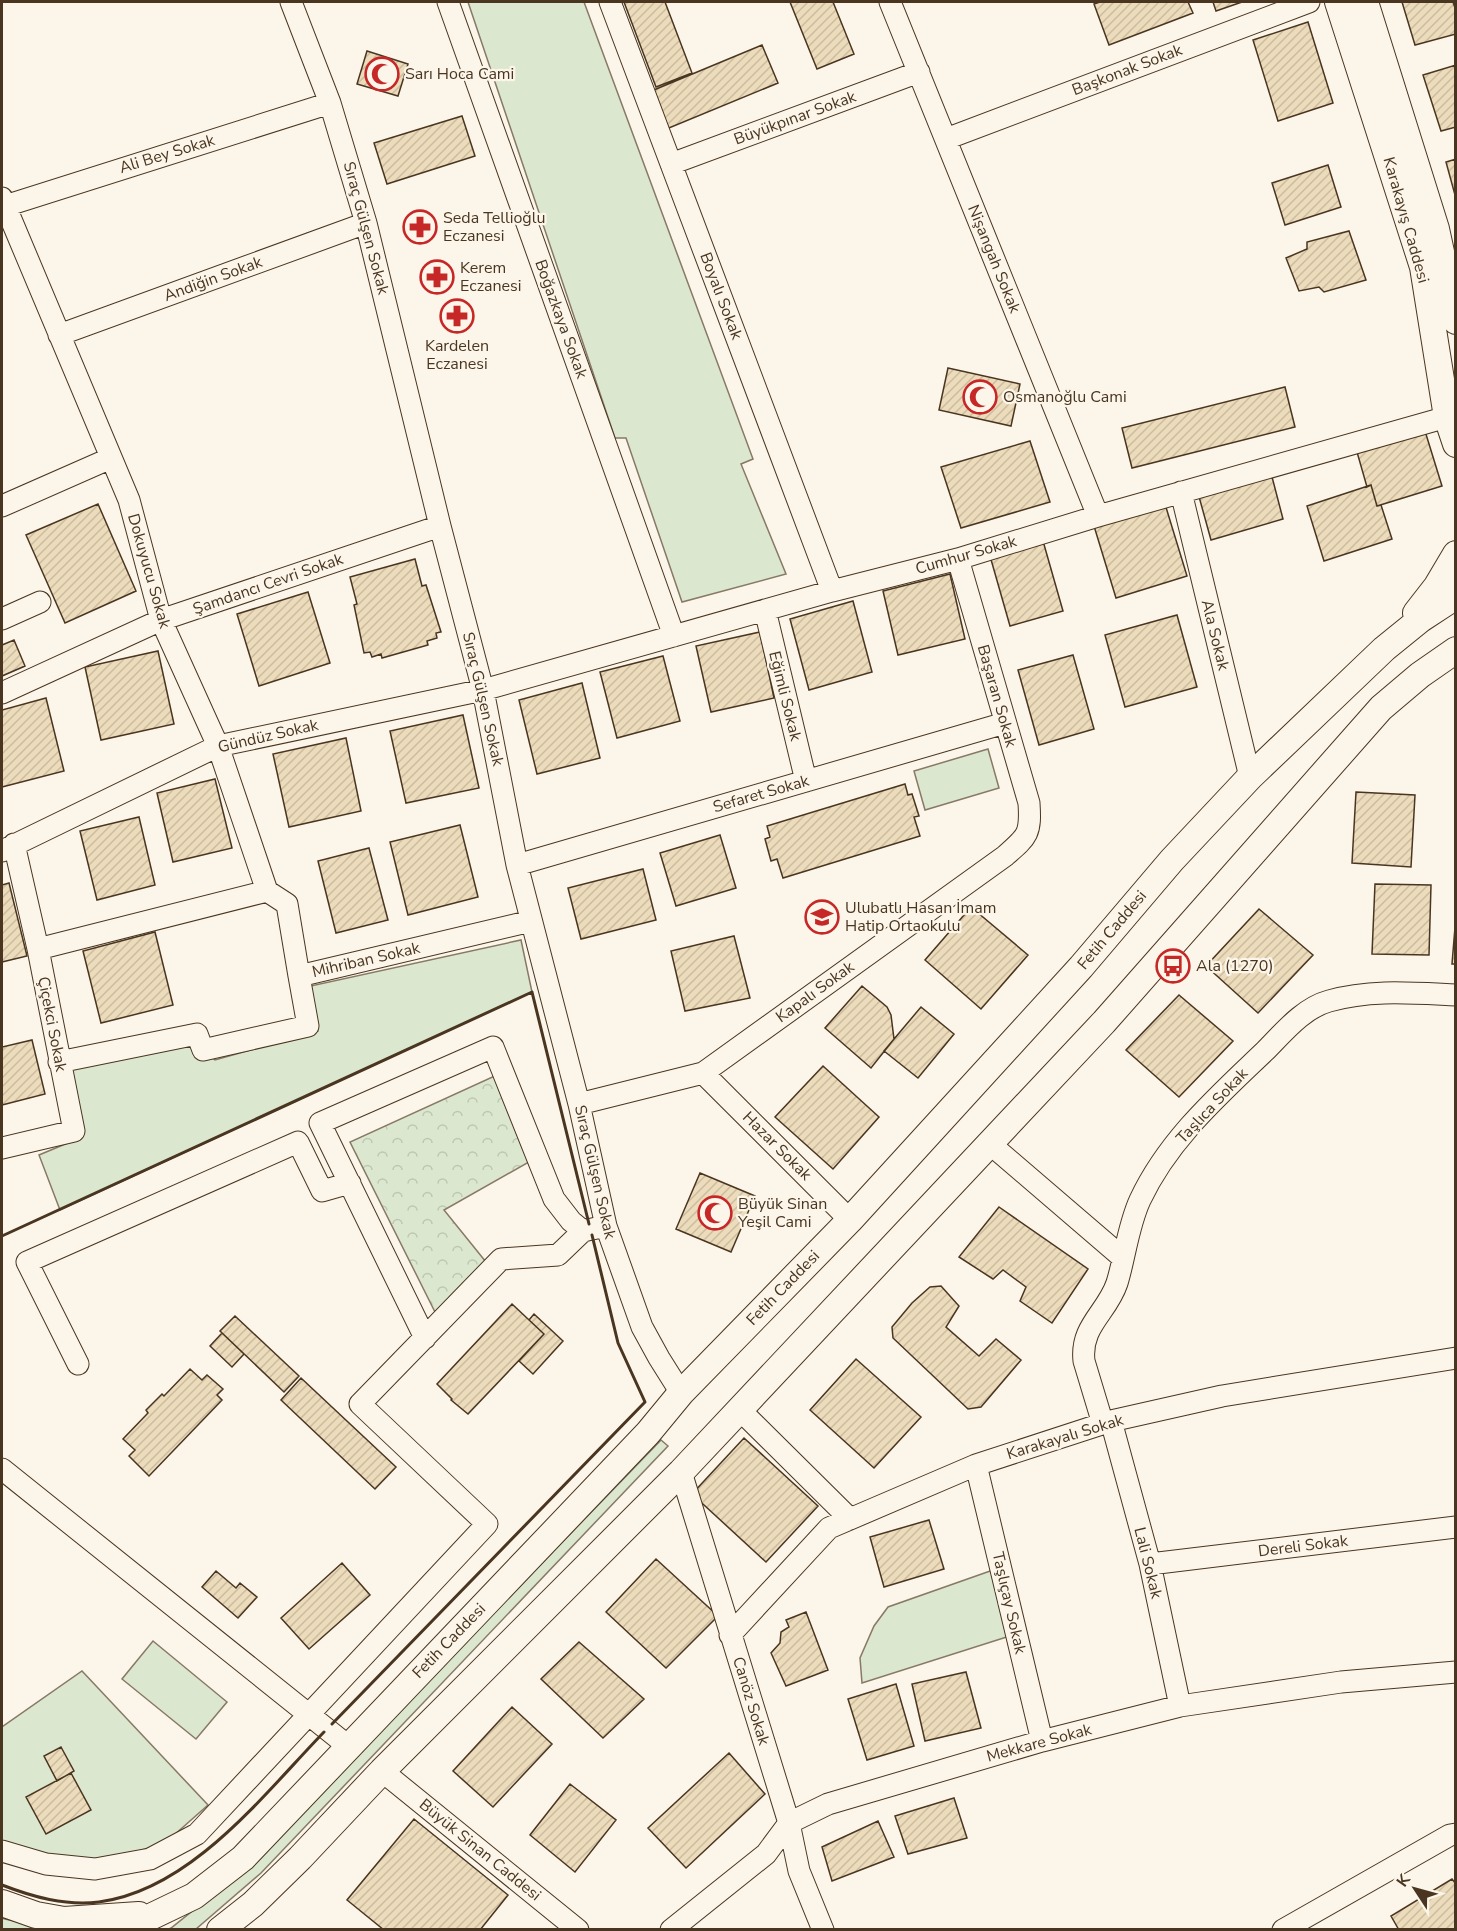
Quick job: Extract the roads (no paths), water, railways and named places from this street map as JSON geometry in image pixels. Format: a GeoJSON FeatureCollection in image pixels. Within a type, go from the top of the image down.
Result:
{"type":"FeatureCollection","features":[{"type":"Feature","properties":{"kind":"main road","name":"Karakayış Caddesi"},"geometry":{"type":"LineString","coordinates":[[1338,2],[1423,267],[1447,417],[1455,444]]}},
{"type":"Feature","properties":{"kind":"main road","name":"Karakayış Caddesi"},"geometry":{"type":"LineString","coordinates":[[1365,2],[1436,229],[1455,321]]}},
{"type":"Feature","properties":{"kind":"main road"},"geometry":{"type":"LineString","coordinates":[[1384,649],[1437,586],[1455,554]]}},
{"type":"Feature","properties":{"kind":"main road","name":"Fetih Caddesi"},"geometry":{"type":"LineString","coordinates":[[118,1929],[194,1896],[243,1858],[648,1433],[681,1392],[850,1220],[1074,976],[1172,860],[1250,777],[1384,649],[1455,596]]}},
{"type":"Feature","properties":{"kind":"main road"},"geometry":{"type":"LineString","coordinates":[[228,1925],[300,1858],[382,1771],[681,1472],[1104,1022],[1381,708],[1420,675],[1455,650]]}},
{"type":"Feature","properties":{"kind":"main road"},"geometry":{"type":"LineString","coordinates":[[1420,675],[1455,672]]}},
{"type":"Feature","properties":{"kind":"main road"},"geometry":{"type":"LineString","coordinates":[[2,1903],[36,1915],[64,1920],[160,1912]]}},
{"type":"Feature","properties":{"kind":"street","name":"Sıraç Gülşen Sokak"},"geometry":{"type":"LineString","coordinates":[[291,2],[330,103],[366,223],[440,526],[483,690],[517,865],[579,1104],[606,1226],[642,1328],[681,1392]]}},
{"type":"Feature","properties":{"kind":"street","name":"Boğazkaya Sokak"},"geometry":{"type":"LineString","coordinates":[[448,2],[674,636]]}},
{"type":"Feature","properties":{"kind":"street","name":"Boyalı Sokak"},"geometry":{"type":"LineString","coordinates":[[610,2],[832,591]]}},
{"type":"Feature","properties":{"kind":"street","name":"Nişangah Sokak"},"geometry":{"type":"LineString","coordinates":[[890,2],[1098,516]]}},
{"type":"Feature","properties":{"kind":"street","name":"Başkonak Sokak"},"geometry":{"type":"LineString","coordinates":[[945,139],[1309,2]]}},
{"type":"Feature","properties":{"kind":"street","name":"Büyükpınar Sokak"},"geometry":{"type":"LineString","coordinates":[[671,164],[919,72]]}},
{"type":"Feature","properties":{"kind":"street","name":"Ali Bey Sokak"},"geometry":{"type":"LineString","coordinates":[[3,202],[330,103]]}},
{"type":"Feature","properties":{"kind":"street","name":"Dokuyucu Sokak"},"geometry":{"type":"LineString","coordinates":[[3,202],[129,500],[161,620],[218,746],[267,891],[287,904],[298,976]]}},
{"type":"Feature","properties":{"kind":"street","name":"Andiğin Sokak"},"geometry":{"type":"LineString","coordinates":[[59,334],[366,223]]}},
{"type":"Feature","properties":{"kind":"street","name":"Cumhur Sokak"},"geometry":{"type":"LineString","coordinates":[[483,690],[832,591],[958,559],[1098,516],[1447,417]]}},
{"type":"Feature","properties":{"kind":"street"},"geometry":{"type":"LineString","coordinates":[[2,506],[111,458]]}},
{"type":"Feature","properties":{"kind":"street","name":"Ala Sokak"},"geometry":{"type":"LineString","coordinates":[[1181,492],[1250,777]]}},
{"type":"Feature","properties":{"kind":"street","name":"Şamdancı Cevri Sokak"},"geometry":{"type":"LineString","coordinates":[[2,693],[161,620],[440,526]]}},
{"type":"Feature","properties":{"kind":"street","name":"Başaran Sokak"},"geometry":{"type":"LineString","coordinates":[[958,559],[1029,803],[1028,834]]}},
{"type":"Feature","properties":{"kind":"street"},"geometry":{"type":"LineString","coordinates":[[2,619],[40,602]]}},
{"type":"Feature","properties":{"kind":"street","name":"Eğimli Sokak"},"geometry":{"type":"LineString","coordinates":[[765,610],[806,781]]}},
{"type":"Feature","properties":{"kind":"street","name":"Gündüz Sokak"},"geometry":{"type":"LineString","coordinates":[[8,848],[218,746],[483,690]]}},
{"type":"Feature","properties":{"kind":"street","name":"Sefaret Sokak"},"geometry":{"type":"LineString","coordinates":[[517,865],[1005,723]]}},
{"type":"Feature","properties":{"kind":"street","name":"Kapalı Sokak"},"geometry":{"type":"LineString","coordinates":[[579,1104],[703,1073],[1005,856],[1028,834]]}},
{"type":"Feature","properties":{"kind":"street","name":"Çiçekci Sokak"},"geometry":{"type":"LineString","coordinates":[[2,1148],[74,1131],[38,949],[8,848]]}},
{"type":"Feature","properties":{"kind":"street"},"geometry":{"type":"LineString","coordinates":[[38,949],[267,891]]}},
{"type":"Feature","properties":{"kind":"street","name":"Mihriban Sokak"},"geometry":{"type":"LineString","coordinates":[[59,1062],[197,1034],[203,1050],[308,1026],[298,976],[531,921]]}},
{"type":"Feature","properties":{"kind":"street","name":"Taşlıca Sokak"},"geometry":{"type":"LineString","coordinates":[[1107,1422],[1084,1361],[1083,1351],[1088,1329],[1116,1286],[1139,1201],[1181,1135],[1205,1108],[1300,1017],[1327,1001],[1365,994],[1455,995]]}},
{"type":"Feature","properties":{"kind":"street"},"geometry":{"type":"LineString","coordinates":[[425,1338],[320,1123],[494,1047],[554,1199],[566,1216],[583,1232]]}},
{"type":"Feature","properties":{"kind":"street","name":"Hazar Sokak"},"geometry":{"type":"LineString","coordinates":[[703,1073],[850,1220]]}},
{"type":"Feature","properties":{"kind":"street"},"geometry":{"type":"LineString","coordinates":[[78,1364],[27,1262],[298,1142],[322,1191],[350,1183]]}},
{"type":"Feature","properties":{"kind":"street"},"geometry":{"type":"LineString","coordinates":[[989,1143],[1123,1258]]}},
{"type":"Feature","properties":{"kind":"street"},"geometry":{"type":"LineString","coordinates":[[2,1851],[45,1864],[95,1869],[150,1859],[197,1834],[487,1524],[360,1404],[501,1259],[558,1255],[583,1232],[606,1226]]}},
{"type":"Feature","properties":{"kind":"street","name":"Karakayalı Sokak"},"geometry":{"type":"LineString","coordinates":[[730,1635],[829,1527],[976,1466],[1107,1422],[1222,1396],[1455,1358]]}},
{"type":"Feature","properties":{"kind":"street"},"geometry":{"type":"LineString","coordinates":[[740,1409],[850,1519]]}},
{"type":"Feature","properties":{"kind":"street","name":"Lali Sokak"},"geometry":{"type":"LineString","coordinates":[[1107,1422],[1150,1564],[1180,1706]]}},
{"type":"Feature","properties":{"kind":"street","name":"Taşlıçay Sokak"},"geometry":{"type":"LineString","coordinates":[[976,1466],[1042,1741]]}},
{"type":"Feature","properties":{"kind":"street"},"geometry":{"type":"LineString","coordinates":[[2,1469],[348,1746]]}},
{"type":"Feature","properties":{"kind":"street","name":"Canöz Sokak"},"geometry":{"type":"LineString","coordinates":[[681,1472],[789,1823],[799,1871],[823,1929]]}},
{"type":"Feature","properties":{"kind":"street","name":"Dereli Sokak"},"geometry":{"type":"LineString","coordinates":[[1150,1564],[1455,1527]]}},
{"type":"Feature","properties":{"kind":"street","name":"Mekkare Sokak"},"geometry":{"type":"LineString","coordinates":[[671,1929],[766,1854],[789,1823],[828,1804],[1042,1741],[1180,1706],[1341,1682],[1455,1672]]}},
{"type":"Feature","properties":{"kind":"street","name":"Büyük Sinan Caddesi"},"geometry":{"type":"LineString","coordinates":[[382,1771],[570,1928]]}},
{"type":"Feature","properties":{"kind":"street"},"geometry":{"type":"LineString","coordinates":[[1283,1929],[1455,1834]]}},
{"type":"Feature","properties":{"kind":"place","name":"Sarı Hoca Cami"},"geometry":{"type":"Point","coordinates":[382,74]}},
{"type":"Feature","properties":{"kind":"place","name":"Seda Tellioğlu Eczanesi"},"geometry":{"type":"Point","coordinates":[420,227]}},
{"type":"Feature","properties":{"kind":"place","name":"Kerem Eczanesi"},"geometry":{"type":"Point","coordinates":[437,277]}},
{"type":"Feature","properties":{"kind":"place","name":"Kardelen Eczanesi"},"geometry":{"type":"Point","coordinates":[457,316]}},
{"type":"Feature","properties":{"kind":"place","name":"Osmanoğlu Cami"},"geometry":{"type":"Point","coordinates":[980,397]}},
{"type":"Feature","properties":{"kind":"place","name":"Ulubatlı Hasan İmam Hatip Ortaokulu"},"geometry":{"type":"Point","coordinates":[822,917]}},
{"type":"Feature","properties":{"kind":"place","name":"Ala (1270)"},"geometry":{"type":"Point","coordinates":[1173,966]}},
{"type":"Feature","properties":{"kind":"place","name":"Büyük Sinan Yeşil Cami"},"geometry":{"type":"Point","coordinates":[715,1213]}}]}
